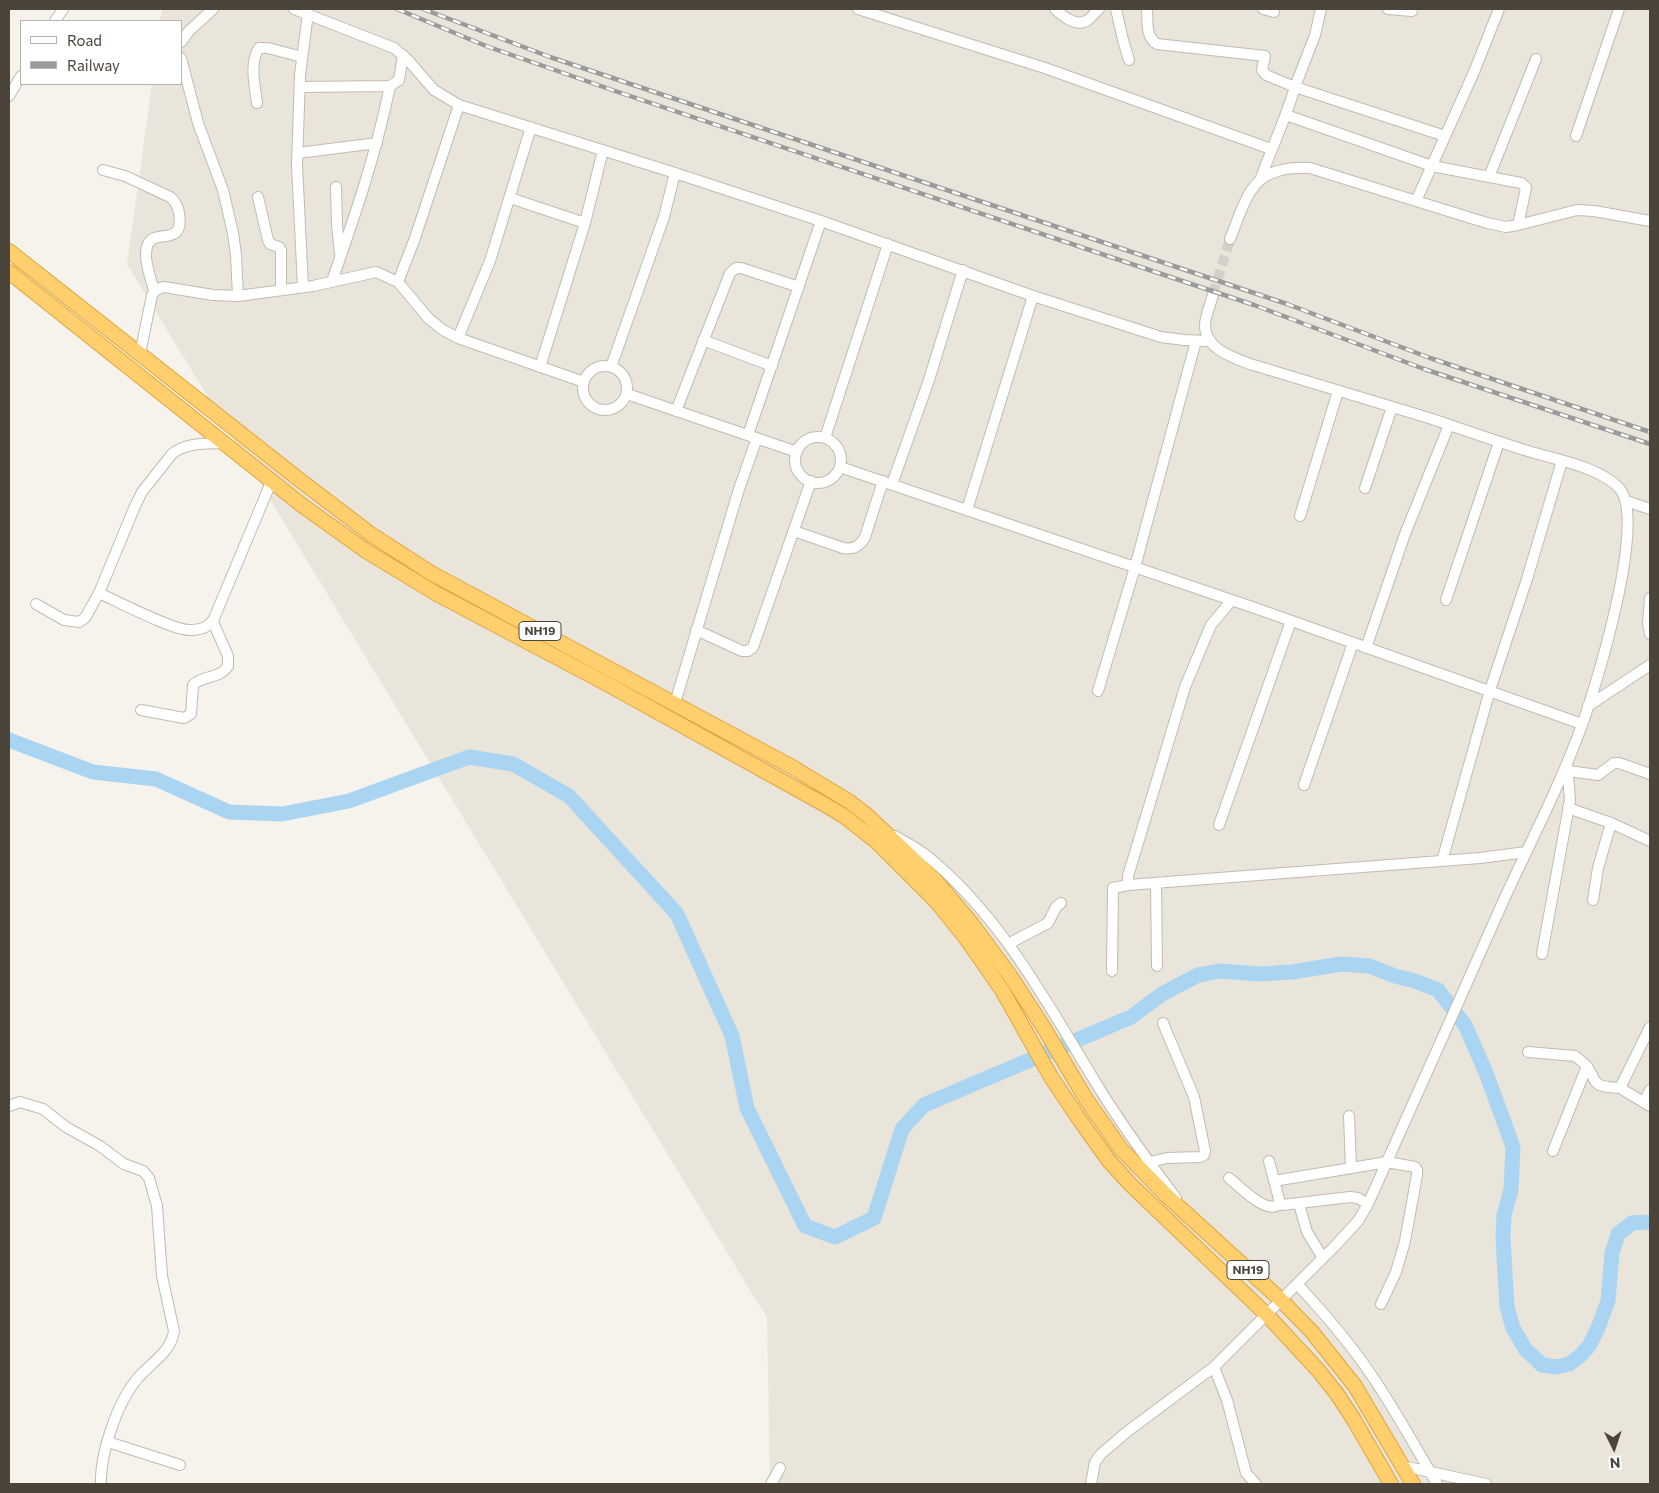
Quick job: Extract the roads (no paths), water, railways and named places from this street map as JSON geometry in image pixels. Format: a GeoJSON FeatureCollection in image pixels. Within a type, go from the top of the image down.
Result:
{"type":"FeatureCollection","features":[{"type":"Feature","properties":{"kind":"highway","name":"NH19"},"geometry":{"type":"LineString","coordinates":[[9,251],[372,536],[432,572],[675,703],[822,785],[850,802],[879,826],[935,880],[1011,977],[1086,1099],[1121,1149],[1195,1223],[1281,1300],[1312,1332],[1355,1386],[1413,1484]]}},
{"type":"Feature","properties":{"kind":"highway","name":"NH19"},"geometry":{"type":"LineString","coordinates":[[9,272],[329,525],[400,573],[820,802],[861,828],[877,842],[936,901],[966,937],[1002,990],[1051,1078],[1109,1161],[1130,1184],[1299,1348],[1337,1394],[1391,1484]]}},
{"type":"Feature","properties":{"kind":"street"},"geometry":{"type":"LineString","coordinates":[[56,20],[63,9]]}},
{"type":"Feature","properties":{"kind":"street"},"geometry":{"type":"LineString","coordinates":[[182,41],[189,31],[213,9]]}},
{"type":"Feature","properties":{"kind":"street"},"geometry":{"type":"LineString","coordinates":[[294,9],[394,48],[403,55],[434,90],[459,104],[821,221],[1033,296],[1162,336],[1209,341],[1227,355],[1250,364],[1581,466],[1604,476],[1621,489],[1626,501],[1629,524],[1621,580],[1605,649],[1568,767],[1526,852],[1368,1204],[1358,1221],[1214,1367],[1128,1431],[1101,1454],[1095,1462],[1091,1484]]}},
{"type":"Feature","properties":{"kind":"street"},"geometry":{"type":"LineString","coordinates":[[858,9],[1045,68],[1271,148]]}},
{"type":"Feature","properties":{"kind":"street"},"geometry":{"type":"LineString","coordinates":[[1055,9],[1070,20],[1081,23],[1099,9]]}},
{"type":"Feature","properties":{"kind":"street"},"geometry":{"type":"LineString","coordinates":[[1116,9],[1122,40],[1129,60]]}},
{"type":"Feature","properties":{"kind":"street"},"geometry":{"type":"LineString","coordinates":[[1147,9],[1149,36],[1151,41],[1157,44],[1265,56],[1262,70],[1266,75],[1295,87],[1445,136]]}},
{"type":"Feature","properties":{"kind":"street"},"geometry":{"type":"LineString","coordinates":[[1263,9],[1274,12],[1273,9]]}},
{"type":"Feature","properties":{"kind":"street"},"geometry":{"type":"LineString","coordinates":[[1230,239],[1248,193],[1261,178],[1271,148],[1286,115],[1321,9]]}},
{"type":"Feature","properties":{"kind":"street"},"geometry":{"type":"LineString","coordinates":[[1388,9],[1412,11]]}},
{"type":"Feature","properties":{"kind":"street"},"geometry":{"type":"LineString","coordinates":[[1416,201],[1474,72],[1499,9]]}},
{"type":"Feature","properties":{"kind":"street"},"geometry":{"type":"LineString","coordinates":[[1576,136],[1620,9]]}},
{"type":"Feature","properties":{"kind":"street"},"geometry":{"type":"LineString","coordinates":[[303,287],[298,153],[302,57],[308,13]]}},
{"type":"Feature","properties":{"kind":"street"},"geometry":{"type":"LineString","coordinates":[[257,103],[254,68],[259,48],[268,48],[302,57]]}},
{"type":"Feature","properties":{"kind":"street"},"geometry":{"type":"LineString","coordinates":[[300,87],[390,86],[398,80],[403,55]]}},
{"type":"Feature","properties":{"kind":"street"},"geometry":{"type":"LineString","coordinates":[[1489,177],[1536,59]]}},
{"type":"Feature","properties":{"kind":"street"},"geometry":{"type":"LineString","coordinates":[[182,62],[198,124],[223,190],[236,255],[238,296]]}},
{"type":"Feature","properties":{"kind":"street"},"geometry":{"type":"LineString","coordinates":[[9,96],[20,78]]}},
{"type":"Feature","properties":{"kind":"street"},"geometry":{"type":"LineString","coordinates":[[332,282],[365,186],[390,86]]}},
{"type":"Feature","properties":{"kind":"street"},"geometry":{"type":"LineString","coordinates":[[398,282],[415,238],[459,104]]}},
{"type":"Feature","properties":{"kind":"street"},"geometry":{"type":"LineString","coordinates":[[1286,115],[1432,166],[1516,181],[1526,187],[1518,225]]}},
{"type":"Feature","properties":{"kind":"street"},"geometry":{"type":"LineString","coordinates":[[458,338],[490,261],[531,127]]}},
{"type":"Feature","properties":{"kind":"street"},"geometry":{"type":"LineString","coordinates":[[298,153],[377,143]]}},
{"type":"Feature","properties":{"kind":"street"},"geometry":{"type":"LineString","coordinates":[[540,367],[585,223],[603,150]]}},
{"type":"Feature","properties":{"kind":"street"},"geometry":{"type":"LineString","coordinates":[[1261,178],[1279,170],[1293,167],[1310,168],[1487,223],[1506,227],[1576,210],[1594,211],[1650,221]]}},
{"type":"Feature","properties":{"kind":"street"},"geometry":{"type":"LineString","coordinates":[[103,170],[125,176],[170,197],[178,207],[179,227],[177,232],[173,235],[155,238],[147,246],[146,255],[154,291],[140,354]]}},
{"type":"Feature","properties":{"kind":"street"},"geometry":{"type":"LineString","coordinates":[[611,367],[664,216],[675,173]]}},
{"type":"Feature","properties":{"kind":"street"},"geometry":{"type":"LineString","coordinates":[[336,187],[340,257]]}},
{"type":"Feature","properties":{"kind":"street"},"geometry":{"type":"LineString","coordinates":[[258,197],[268,240],[270,244],[279,247],[281,250],[282,290]]}},
{"type":"Feature","properties":{"kind":"street"},"geometry":{"type":"LineString","coordinates":[[510,198],[585,223]]}},
{"type":"Feature","properties":{"kind":"street"},"geometry":{"type":"LineString","coordinates":[[675,703],[739,489],[772,366],[821,221]]}},
{"type":"Feature","properties":{"kind":"street"},"geometry":{"type":"LineString","coordinates":[[825,438],[888,244]]}},
{"type":"Feature","properties":{"kind":"street"},"geometry":{"type":"LineString","coordinates":[[676,411],[730,273],[736,268],[748,270],[799,287]]}},
{"type":"Feature","properties":{"kind":"street"},"geometry":{"type":"LineString","coordinates":[[794,531],[843,548],[850,549],[861,543],[888,483],[928,383],[963,270]]}},
{"type":"Feature","properties":{"kind":"street"},"geometry":{"type":"LineString","coordinates":[[154,291],[164,288],[213,295],[238,296],[332,282],[376,272],[398,282],[429,319],[443,330],[458,338],[584,382]]}},
{"type":"Feature","properties":{"kind":"street"},"geometry":{"type":"LineString","coordinates":[[1209,341],[1205,325],[1213,294]]}},
{"type":"Feature","properties":{"kind":"street"},"geometry":{"type":"LineString","coordinates":[[967,510],[1033,296]]}},
{"type":"Feature","properties":{"kind":"street"},"geometry":{"type":"LineString","coordinates":[[703,340],[772,366]]}},
{"type":"Feature","properties":{"kind":"street"},"geometry":{"type":"LineString","coordinates":[[1098,691],[1135,567],[1196,341]]}},
{"type":"Feature","properties":{"kind":"street"},"geometry":{"type":"LineString","coordinates":[[611,367],[623,375],[627,382],[627,394],[622,403],[616,408],[602,410],[590,404],[586,398],[584,382],[590,372],[596,368],[611,367]]}},
{"type":"Feature","properties":{"kind":"street"},"geometry":{"type":"LineString","coordinates":[[1300,516],[1338,391]]}},
{"type":"Feature","properties":{"kind":"street"},"geometry":{"type":"LineString","coordinates":[[627,394],[797,452]]}},
{"type":"Feature","properties":{"kind":"street"},"geometry":{"type":"LineString","coordinates":[[1365,488],[1392,407]]}},
{"type":"Feature","properties":{"kind":"street"},"geometry":{"type":"LineString","coordinates":[[1366,648],[1405,534],[1448,425]]}},
{"type":"Feature","properties":{"kind":"street"},"geometry":{"type":"LineString","coordinates":[[811,438],[825,438],[837,446],[842,460],[840,467],[832,478],[825,482],[811,482],[804,478],[796,466],[797,452],[800,446],[811,438]]}},
{"type":"Feature","properties":{"kind":"street"},"geometry":{"type":"LineString","coordinates":[[1446,600],[1499,442]]}},
{"type":"Feature","properties":{"kind":"street"},"geometry":{"type":"LineString","coordinates":[[36,604],[64,620],[79,622],[85,618],[99,593],[142,492],[172,454],[186,446],[224,443]]}},
{"type":"Feature","properties":{"kind":"street"},"geometry":{"type":"LineString","coordinates":[[1442,861],[1490,690],[1527,579],[1562,461]]}},
{"type":"Feature","properties":{"kind":"street"},"geometry":{"type":"LineString","coordinates":[[840,467],[1232,600],[1582,724]]}},
{"type":"Feature","properties":{"kind":"street"},"geometry":{"type":"LineString","coordinates":[[99,593],[183,630],[202,628],[213,622],[272,480]]}},
{"type":"Feature","properties":{"kind":"street"},"geometry":{"type":"LineString","coordinates":[[696,630],[742,651],[748,651],[753,647],[811,482]]}},
{"type":"Feature","properties":{"kind":"street"},"geometry":{"type":"LineString","coordinates":[[1626,501],[1650,509]]}},
{"type":"Feature","properties":{"kind":"street"},"geometry":{"type":"LineString","coordinates":[[1650,598],[1648,623],[1650,634]]}},
{"type":"Feature","properties":{"kind":"street"},"geometry":{"type":"LineString","coordinates":[[1128,885],[1128,876],[1185,687],[1211,625],[1232,600]]}},
{"type":"Feature","properties":{"kind":"street"},"geometry":{"type":"LineString","coordinates":[[1219,824],[1291,621]]}},
{"type":"Feature","properties":{"kind":"street"},"geometry":{"type":"LineString","coordinates":[[140,710],[184,718],[191,714],[193,685],[199,680],[221,674],[228,666],[228,656],[213,622]]}},
{"type":"Feature","properties":{"kind":"street"},"geometry":{"type":"LineString","coordinates":[[1304,785],[1353,644]]}},
{"type":"Feature","properties":{"kind":"street"},"geometry":{"type":"LineString","coordinates":[[1588,706],[1650,665]]}},
{"type":"Feature","properties":{"kind":"street"},"geometry":{"type":"LineString","coordinates":[[1568,767],[1598,775],[1614,763],[1619,763],[1650,774]]}},
{"type":"Feature","properties":{"kind":"street"},"geometry":{"type":"LineString","coordinates":[[1542,954],[1568,808],[1570,791],[1568,767]]}},
{"type":"Feature","properties":{"kind":"street"},"geometry":{"type":"LineString","coordinates":[[1568,808],[1611,822],[1650,841]]}},
{"type":"Feature","properties":{"kind":"street"},"geometry":{"type":"LineString","coordinates":[[1593,900],[1598,868],[1611,822]]}},
{"type":"Feature","properties":{"kind":"street"},"geometry":{"type":"LineString","coordinates":[[879,826],[925,854],[943,870],[976,904],[1008,944],[1062,1026],[1117,1117],[1195,1223]]}},
{"type":"Feature","properties":{"kind":"street"},"geometry":{"type":"LineString","coordinates":[[1112,971],[1113,888],[1128,885],[1442,861],[1526,852]]}},
{"type":"Feature","properties":{"kind":"street"},"geometry":{"type":"LineString","coordinates":[[1156,884],[1157,966]]}},
{"type":"Feature","properties":{"kind":"street"},"geometry":{"type":"LineString","coordinates":[[1008,944],[1048,923],[1056,907],[1061,903]]}},
{"type":"Feature","properties":{"kind":"street"},"geometry":{"type":"LineString","coordinates":[[1150,1162],[1167,1158],[1200,1157],[1204,1155],[1205,1151],[1192,1091],[1163,1023]]}},
{"type":"Feature","properties":{"kind":"street"},"geometry":{"type":"LineString","coordinates":[[1620,1088],[1650,1027]]}},
{"type":"Feature","properties":{"kind":"street"},"geometry":{"type":"LineString","coordinates":[[1528,1052],[1575,1056],[1587,1066],[1599,1085],[1608,1088],[1620,1088],[1647,1104],[1650,1090]]}},
{"type":"Feature","properties":{"kind":"street"},"geometry":{"type":"LineString","coordinates":[[1553,1151],[1587,1066]]}},
{"type":"Feature","properties":{"kind":"street"},"geometry":{"type":"LineString","coordinates":[[9,1106],[20,1102],[43,1109],[66,1127],[100,1146],[124,1164],[143,1171],[151,1183],[157,1206],[160,1266],[174,1336],[162,1355],[146,1368],[132,1386],[119,1408],[101,1468],[101,1484]]}},
{"type":"Feature","properties":{"kind":"street"},"geometry":{"type":"LineString","coordinates":[[1348,1116],[1350,1168]]}},
{"type":"Feature","properties":{"kind":"street"},"geometry":{"type":"LineString","coordinates":[[1269,1161],[1282,1205],[1350,1197],[1358,1198],[1368,1204]]}},
{"type":"Feature","properties":{"kind":"street"},"geometry":{"type":"LineString","coordinates":[[1274,1181],[1387,1162],[1415,1167],[1417,1175],[1405,1241],[1396,1272],[1381,1304]]}},
{"type":"Feature","properties":{"kind":"street"},"geometry":{"type":"LineString","coordinates":[[1229,1178],[1263,1205],[1273,1207],[1280,1203]]}},
{"type":"Feature","properties":{"kind":"street"},"geometry":{"type":"LineString","coordinates":[[1299,1204],[1307,1232],[1323,1258]]}},
{"type":"Feature","properties":{"kind":"street"},"geometry":{"type":"LineString","coordinates":[[1297,1284],[1325,1314],[1372,1375],[1437,1484]]}},
{"type":"Feature","properties":{"kind":"street"},"geometry":{"type":"LineString","coordinates":[[1214,1367],[1227,1400],[1246,1473],[1256,1484]]}},
{"type":"Feature","properties":{"kind":"street"},"geometry":{"type":"LineString","coordinates":[[108,1442],[180,1464]]}},
{"type":"Feature","properties":{"kind":"street"},"geometry":{"type":"LineString","coordinates":[[1403,1466],[1486,1484]]}},
{"type":"Feature","properties":{"kind":"street"},"geometry":{"type":"LineString","coordinates":[[771,1484],[780,1468]]}},
{"type":"Feature","properties":{"kind":"waterway"},"geometry":{"type":"LineString","coordinates":[[9,740],[93,772],[156,779],[229,812],[282,814],[349,801],[469,757],[513,764],[569,796],[677,914],[732,1036],[747,1108],[805,1226],[835,1237],[874,1218],[902,1129],[924,1105],[1131,1017],[1162,994],[1198,975],[1220,971],[1261,974],[1292,972],[1341,964],[1369,966],[1438,990],[1465,1025],[1486,1073],[1513,1147],[1511,1190],[1504,1215],[1503,1238],[1507,1307],[1513,1328],[1525,1349],[1542,1365],[1556,1367],[1569,1364],[1589,1346],[1608,1301],[1612,1253],[1618,1234],[1632,1223],[1650,1222]]}},
{"type":"Feature","properties":{"kind":"tunnel"},"geometry":{"type":"LineString","coordinates":[[1213,294],[1230,239]]}},
{"type":"Feature","properties":{"kind":"railway"},"geometry":{"type":"LineString","coordinates":[[397,9],[486,46],[615,91],[1254,305],[1424,369],[1650,444]]}},
{"type":"Feature","properties":{"kind":"railway"},"geometry":{"type":"LineString","coordinates":[[423,9],[550,57],[1287,304],[1430,358],[1650,432]]}}]}
